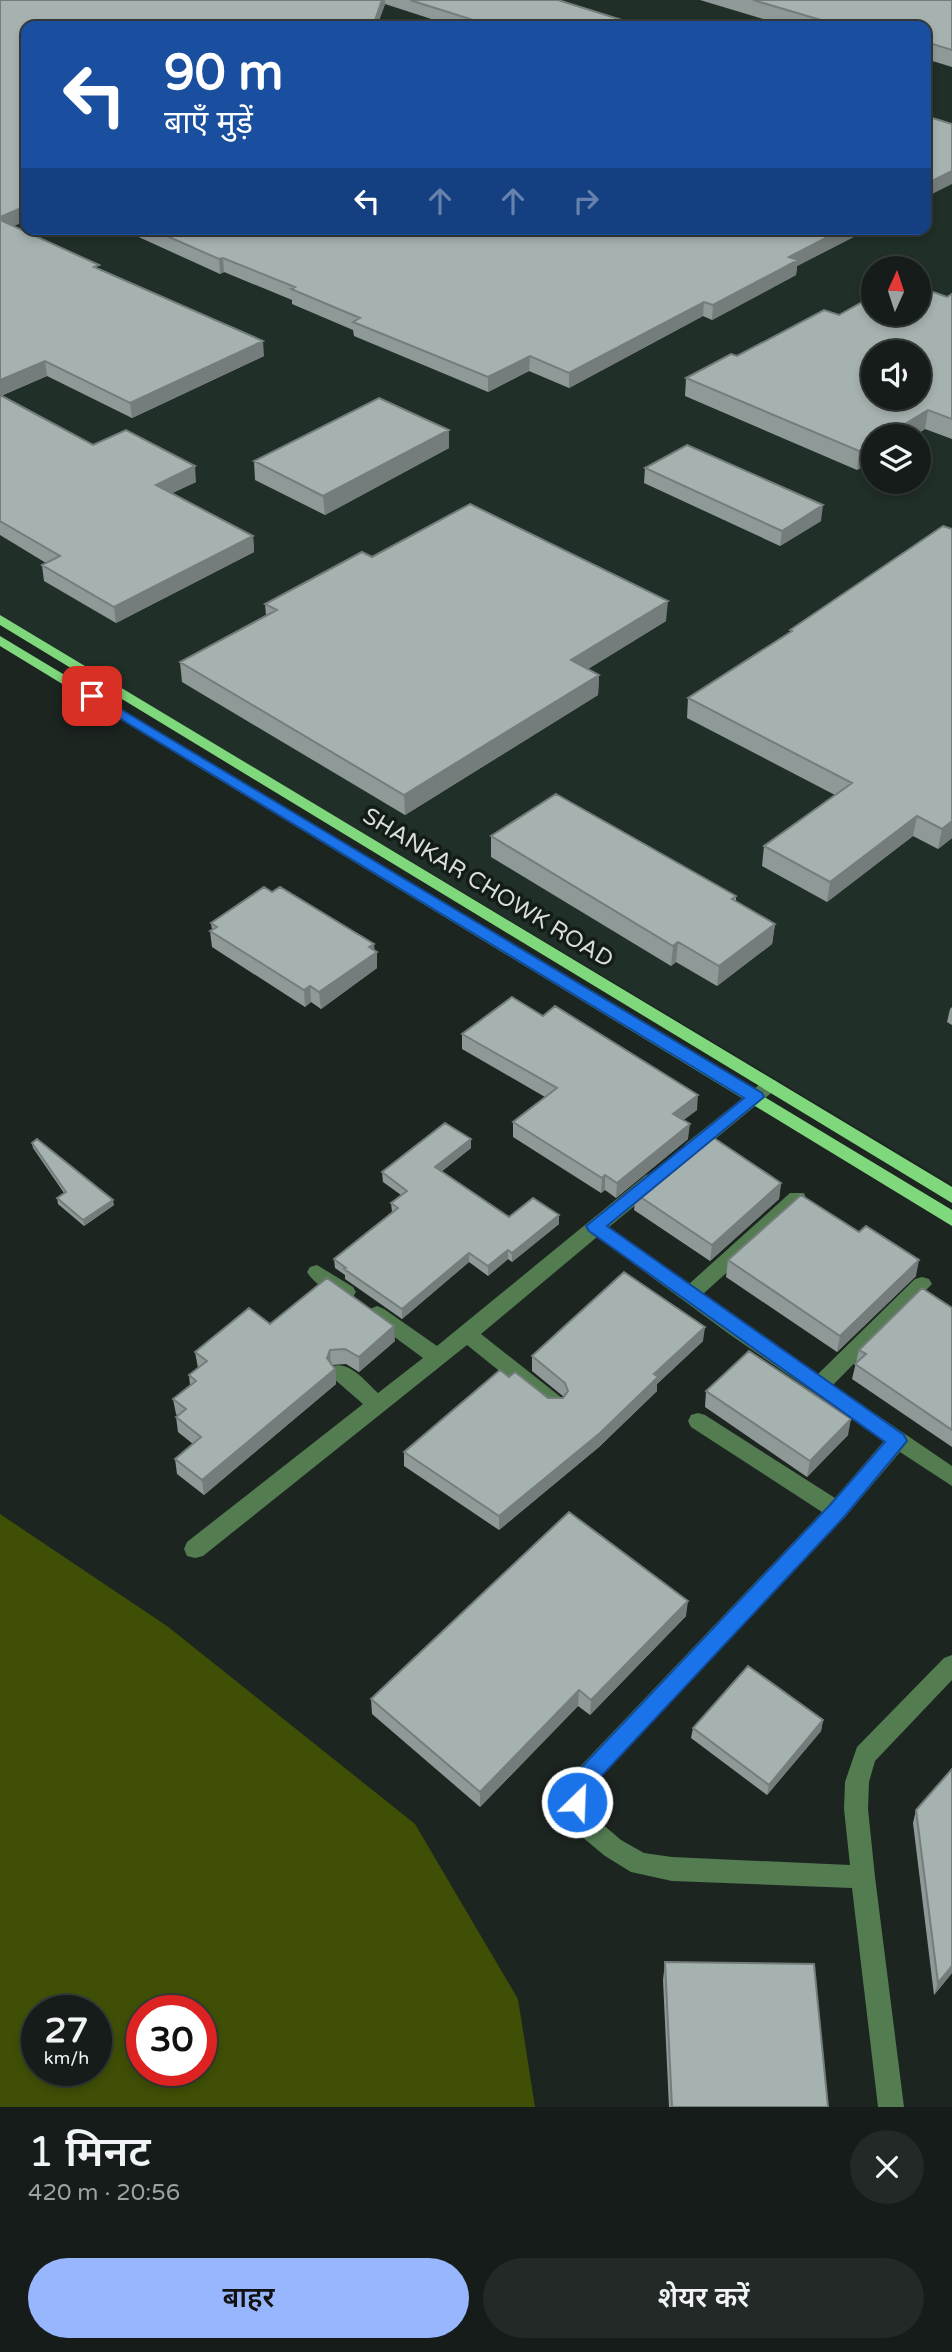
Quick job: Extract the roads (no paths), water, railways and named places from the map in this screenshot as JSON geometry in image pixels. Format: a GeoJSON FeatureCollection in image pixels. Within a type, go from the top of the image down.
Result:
{"type":"FeatureCollection","features":[{"type":"Feature","properties":{"kind":"main road","name":"SHANKAR CHOWK ROAD"},"geometry":{"type":"LineString","coordinates":[[0,619],[763,1091],[952,1219]]}},
{"type":"Feature","properties":{"kind":"main road","name":"SHANKAR CHOWK ROAD"},"geometry":{"type":"LineString","coordinates":[[0,640],[763,1091],[952,1196]]}},
{"type":"Feature","properties":{"kind":"street"},"geometry":{"type":"LineString","coordinates":[[195,1549],[467,1334],[595,1226],[763,1091]]}},
{"type":"Feature","properties":{"kind":"street"},"geometry":{"type":"LineString","coordinates":[[689,1296],[797,1198]]}},
{"type":"Feature","properties":{"kind":"street"},"geometry":{"type":"LineString","coordinates":[[595,1226],[689,1296],[952,1477]]}},
{"type":"Feature","properties":{"kind":"street"},"geometry":{"type":"LineString","coordinates":[[317,1272],[437,1357]]}},
{"type":"Feature","properties":{"kind":"street"},"geometry":{"type":"LineString","coordinates":[[819,1386],[922,1284]]}},
{"type":"Feature","properties":{"kind":"street"},"geometry":{"type":"LineString","coordinates":[[467,1334],[555,1404]]}},
{"type":"Feature","properties":{"kind":"street"},"geometry":{"type":"LineString","coordinates":[[340,1372],[377,1404]]}},
{"type":"Feature","properties":{"kind":"street"},"geometry":{"type":"LineString","coordinates":[[698,1421],[837,1511]]}},
{"type":"Feature","properties":{"kind":"street"},"geometry":{"type":"LineString","coordinates":[[863,1877],[671,1869],[640,1864],[583,1823],[577,1802],[582,1781],[837,1511],[897,1441]]}},
{"type":"Feature","properties":{"kind":"street"},"geometry":{"type":"LineString","coordinates":[[891,2107],[863,1877],[856,1809],[857,1782],[865,1755],[952,1665]]}}]}
